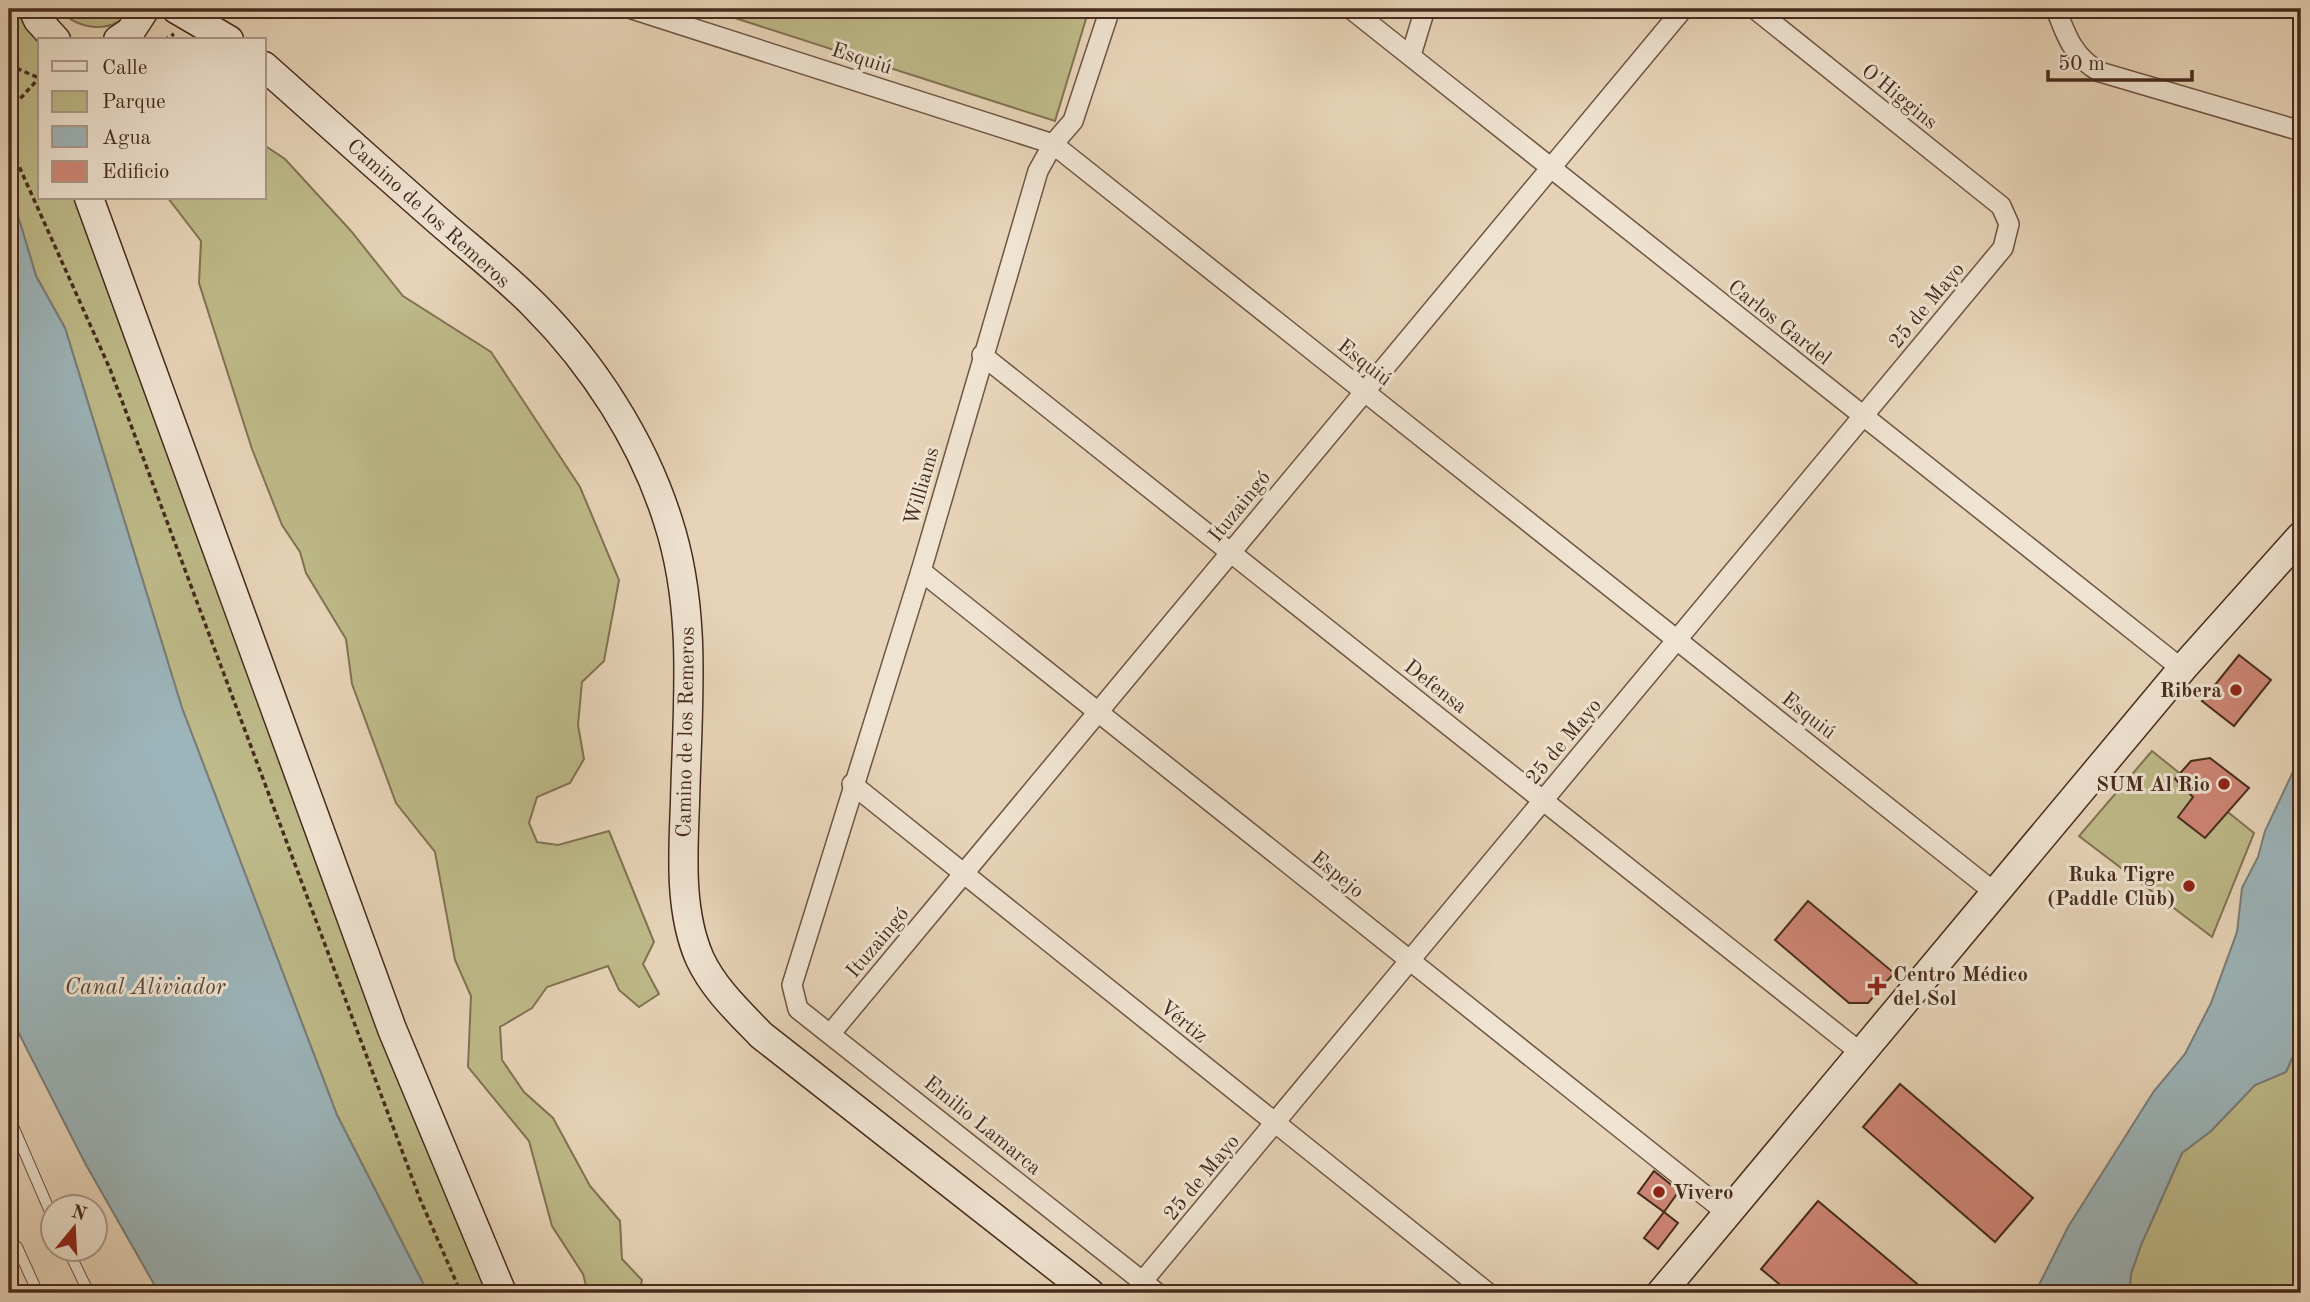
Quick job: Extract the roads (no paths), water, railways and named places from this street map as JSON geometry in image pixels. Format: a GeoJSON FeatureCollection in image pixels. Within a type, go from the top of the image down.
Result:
{"type":"FeatureCollection","features":[{"type":"Feature","properties":{"kind":"main road"},"geometry":{"type":"LineString","coordinates":[[33,9],[38,20],[54,38]]}},
{"type":"Feature","properties":{"kind":"main road"},"geometry":{"type":"LineString","coordinates":[[121,38],[130,32],[145,9]]}},
{"type":"Feature","properties":{"kind":"main road"},"geometry":{"type":"LineString","coordinates":[[176,9],[226,38]]}},
{"type":"Feature","properties":{"kind":"main road","name":"Camino de los Remeros"},"geometry":{"type":"LineString","coordinates":[[266,68],[534,305],[578,354],[610,399],[645,464],[668,520],[687,612],[690,670],[684,846],[687,906],[700,958],[725,998],[761,1035],[1090,1293]]}},
{"type":"Feature","properties":{"kind":"main road"},"geometry":{"type":"LineString","coordinates":[[90,200],[392,1029],[502,1293]]}},
{"type":"Feature","properties":{"kind":"main road"},"geometry":{"type":"LineString","coordinates":[[1661,1293],[2182,669],[2301,536]]}},
{"type":"Feature","properties":{"kind":"street","name":"Esquiú"},"geometry":{"type":"LineString","coordinates":[[632,9],[1053,144],[1994,892]]}},
{"type":"Feature","properties":{"kind":"street","name":"Williams"},"geometry":{"type":"LineString","coordinates":[[792,985],[852,784],[921,571],[1038,170],[1053,144],[1073,121],[1081,104],[1110,9]]}},
{"type":"Feature","properties":{"kind":"street","name":"Carlos Gardel"},"geometry":{"type":"LineString","coordinates":[[1351,9],[2182,669]]}},
{"type":"Feature","properties":{"kind":"street"},"geometry":{"type":"LineString","coordinates":[[1411,55],[1425,9]]}},
{"type":"Feature","properties":{"kind":"street","name":"Ituzaingó"},"geometry":{"type":"LineString","coordinates":[[831,1033],[1099,713],[1363,390],[1683,9]]}},
{"type":"Feature","properties":{"kind":"street","name":"O'Higgins"},"geometry":{"type":"LineString","coordinates":[[1755,9],[2001,206],[2009,224]]}},
{"type":"Feature","properties":{"kind":"street"},"geometry":{"type":"LineString","coordinates":[[2056,9],[2071,46],[2086,65],[2100,72],[2301,131]]}},
{"type":"Feature","properties":{"kind":"street","name":"25 de Mayo"},"geometry":{"type":"LineString","coordinates":[[1150,1287],[1275,1123],[2003,248],[2009,224]]}},
{"type":"Feature","properties":{"kind":"street","name":"Defensa"},"geometry":{"type":"LineString","coordinates":[[982,355],[1861,1053]]}},
{"type":"Feature","properties":{"kind":"street","name":"Espejo"},"geometry":{"type":"LineString","coordinates":[[921,571],[1727,1213]]}},
{"type":"Feature","properties":{"kind":"street","name":"Vértiz"},"geometry":{"type":"LineString","coordinates":[[852,784],[1488,1293]]}},
{"type":"Feature","properties":{"kind":"street","name":"Emilio Lamarca"},"geometry":{"type":"LineString","coordinates":[[792,985],[798,1009],[1150,1287]]}},
{"type":"Feature","properties":{"kind":"lane"},"geometry":{"type":"LineString","coordinates":[[9,1117],[42,1194]]}},
{"type":"Feature","properties":{"kind":"lane"},"geometry":{"type":"LineString","coordinates":[[9,1240],[17,1247],[38,1293]]}},
{"type":"Feature","properties":{"kind":"lane"},"geometry":{"type":"LineString","coordinates":[[75,1264],[89,1293]]}},
{"type":"Feature","properties":{"kind":"water","name":"Canal Aliviador"},"geometry":{"type":"Polygon","coordinates":[[[9,186],[36,276],[65,328],[182,708],[337,1115],[428,1293],[159,1293],[108,1203],[108,1194],[103,1194],[85,1163],[9,1014],[9,186]]]}},
{"type":"Feature","properties":{"kind":"water"},"geometry":{"type":"Polygon","coordinates":[[[2301,755],[2301,1038],[2286,1072],[2255,1085],[2211,1131],[2182,1153],[2141,1245],[2131,1274],[2129,1293],[2035,1293],[2068,1227],[2154,1091],[2185,1054],[2211,1003],[2237,932],[2242,888],[2301,755]]]}},
{"type":"Feature","properties":{"kind":"place","name":"Ribera"},"geometry":{"type":"Point","coordinates":[2236,690]}},
{"type":"Feature","properties":{"kind":"place","name":"SUM Al Rio"},"geometry":{"type":"Point","coordinates":[2224,784]}},
{"type":"Feature","properties":{"kind":"place","name":"Ruka Tigre (Paddle Club)"},"geometry":{"type":"Point","coordinates":[2189,886]}},
{"type":"Feature","properties":{"kind":"place","name":"Centro Médico del Sol"},"geometry":{"type":"Point","coordinates":[1877,986]}},
{"type":"Feature","properties":{"kind":"place","name":"Vivero"},"geometry":{"type":"Point","coordinates":[1659,1192]}}]}
